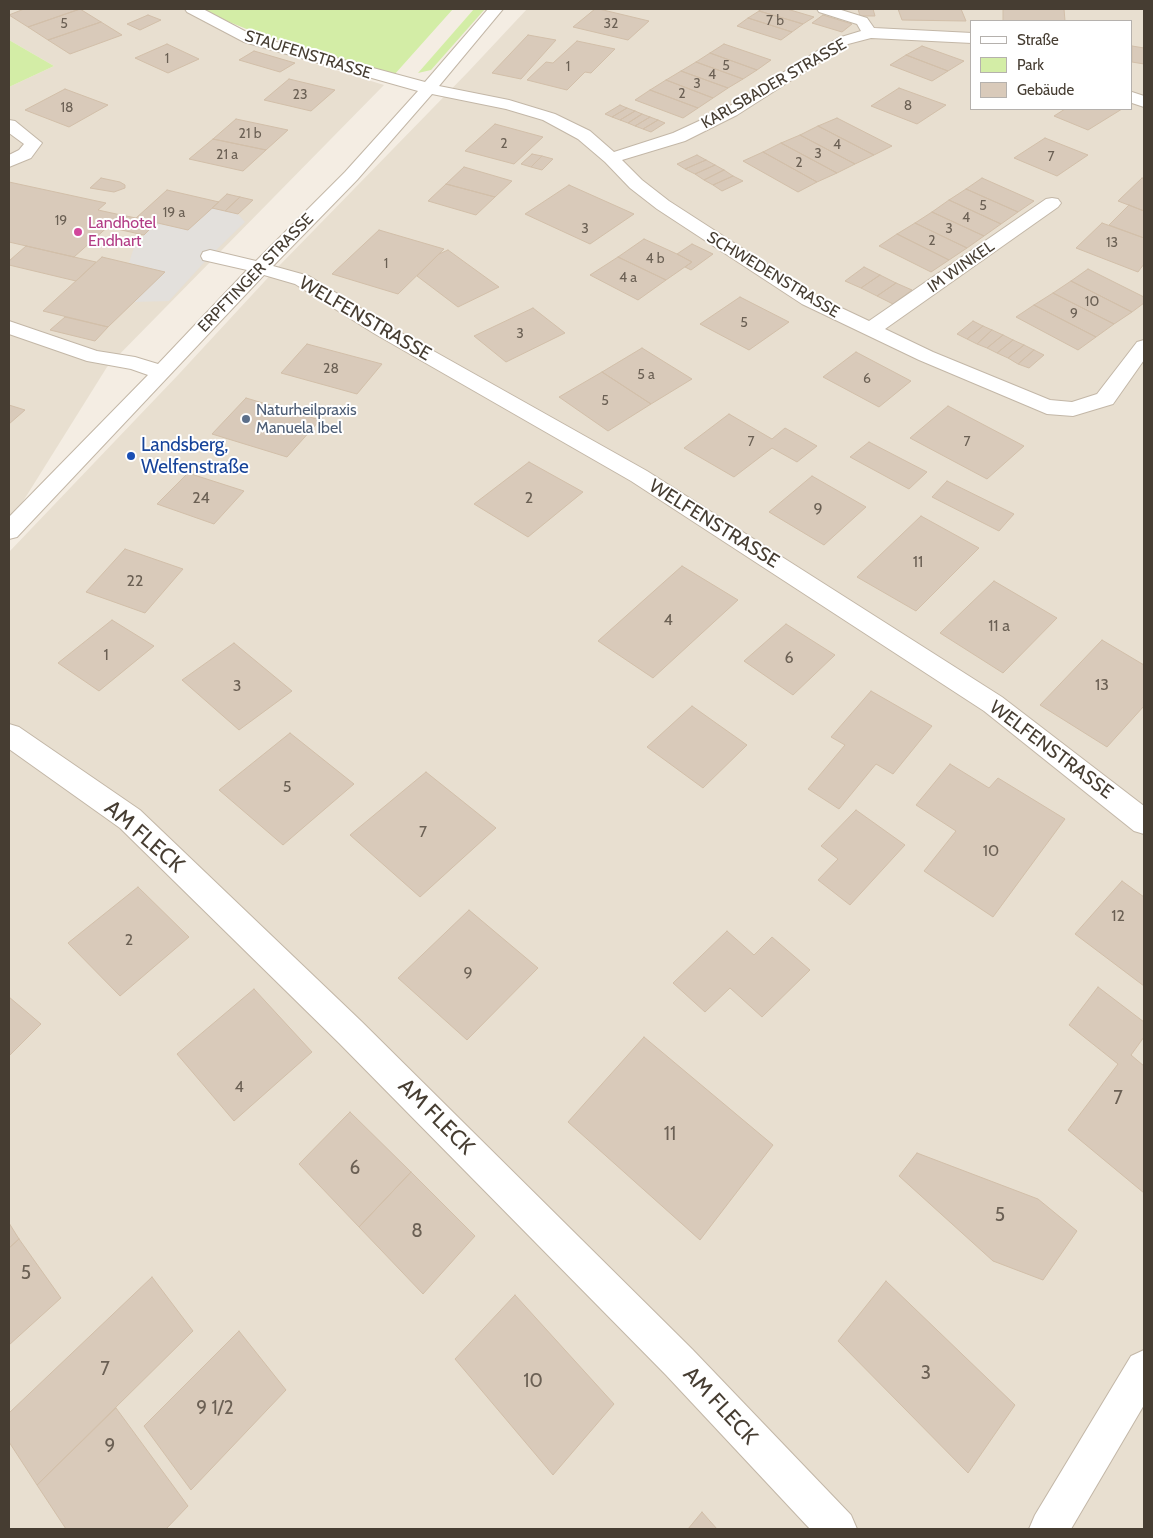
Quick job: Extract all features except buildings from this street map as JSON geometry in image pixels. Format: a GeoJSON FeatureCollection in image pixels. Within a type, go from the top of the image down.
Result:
{"type":"FeatureCollection","features":[{"type":"Feature","properties":{"kind":"street","name":"STAUFENSTRASSE"},"geometry":{"type":"LineString","coordinates":[[192,9],[249,40],[428,89]]}},
{"type":"Feature","properties":{"kind":"street","name":"ERPFTINGER STRASSE"},"geometry":{"type":"LineString","coordinates":[[9,531],[162,373],[260,268],[351,176],[496,9]]}},
{"type":"Feature","properties":{"kind":"street"},"geometry":{"type":"LineString","coordinates":[[824,9],[862,20],[870,33]]}},
{"type":"Feature","properties":{"kind":"street","name":"KARLSBADER STRASSE"},"geometry":{"type":"LineString","coordinates":[[611,158],[679,137],[731,112],[843,41],[870,33],[907,33],[970,38]]}},
{"type":"Feature","properties":{"kind":"street","name":"SCHWEDENSTRASSE"},"geometry":{"type":"LineString","coordinates":[[428,89],[509,105],[549,117],[584,135],[611,158],[636,184],[691,225],[809,300],[870,330],[1046,407],[1073,409],[1106,398],[1144,346]]}},
{"type":"Feature","properties":{"kind":"street"},"geometry":{"type":"LineString","coordinates":[[9,125],[34,143],[25,154],[9,162]]}},
{"type":"Feature","properties":{"kind":"street","name":"IM WINKEL"},"geometry":{"type":"LineString","coordinates":[[870,330],[1052,204]]}},
{"type":"Feature","properties":{"kind":"street","name":"WELFENSTRASSE"},"geometry":{"type":"LineString","coordinates":[[210,256],[302,280],[382,330],[638,476],[711,521],[993,704],[1144,822]]}},
{"type":"Feature","properties":{"kind":"street"},"geometry":{"type":"LineString","coordinates":[[9,327],[94,357],[135,363],[162,373]]}},
{"type":"Feature","properties":{"kind":"street","name":"AM FLECK"},"geometry":{"type":"LineString","coordinates":[[9,734],[130,819],[385,1067],[679,1362],[837,1529]]}},
{"type":"Feature","properties":{"kind":"street"},"geometry":{"type":"LineString","coordinates":[[1049,1529],[1144,1369]]}},
{"type":"Feature","properties":{"kind":"shaded area"},"geometry":{"type":"Polygon","coordinates":[[[9,9],[186,9],[245,42],[384,85],[107,367],[22,503],[9,517],[9,87],[54,66],[9,40],[9,9]]]}},
{"type":"Feature","properties":{"kind":"shaded area"},"geometry":{"type":"Polygon","coordinates":[[[527,9],[1144,9],[1144,1529],[9,1529],[9,552],[276,269],[527,9]]]}},
{"type":"Feature","properties":{"kind":"shaded area"},"geometry":{"type":"Polygon","coordinates":[[[212,208],[238,214],[245,222],[210,256],[169,301],[134,302],[164,272],[129,263],[135,244],[156,223],[188,230],[212,208]]]}},
{"type":"Feature","properties":{"kind":"green space"},"geometry":{"type":"Polygon","coordinates":[[[197,9],[453,9],[394,75],[259,34],[197,9]]]}},
{"type":"Feature","properties":{"kind":"green space"},"geometry":{"type":"Polygon","coordinates":[[[474,9],[485,9],[431,70],[418,73],[474,9]]]}},
{"type":"Feature","properties":{"kind":"green space"},"geometry":{"type":"Polygon","coordinates":[[[9,40],[54,66],[9,87],[9,40]]]}},
{"type":"Feature","properties":{"kind":"place","name":"Landhotel Endhart"},"geometry":{"type":"Point","coordinates":[78,232]}},
{"type":"Feature","properties":{"kind":"place","name":"Naturheilpraxis Manuela Ibel"},"geometry":{"type":"Point","coordinates":[246,419]}},
{"type":"Feature","properties":{"kind":"place","name":"Landsberg, Welfenstraße"},"geometry":{"type":"Point","coordinates":[131,456]}}]}
